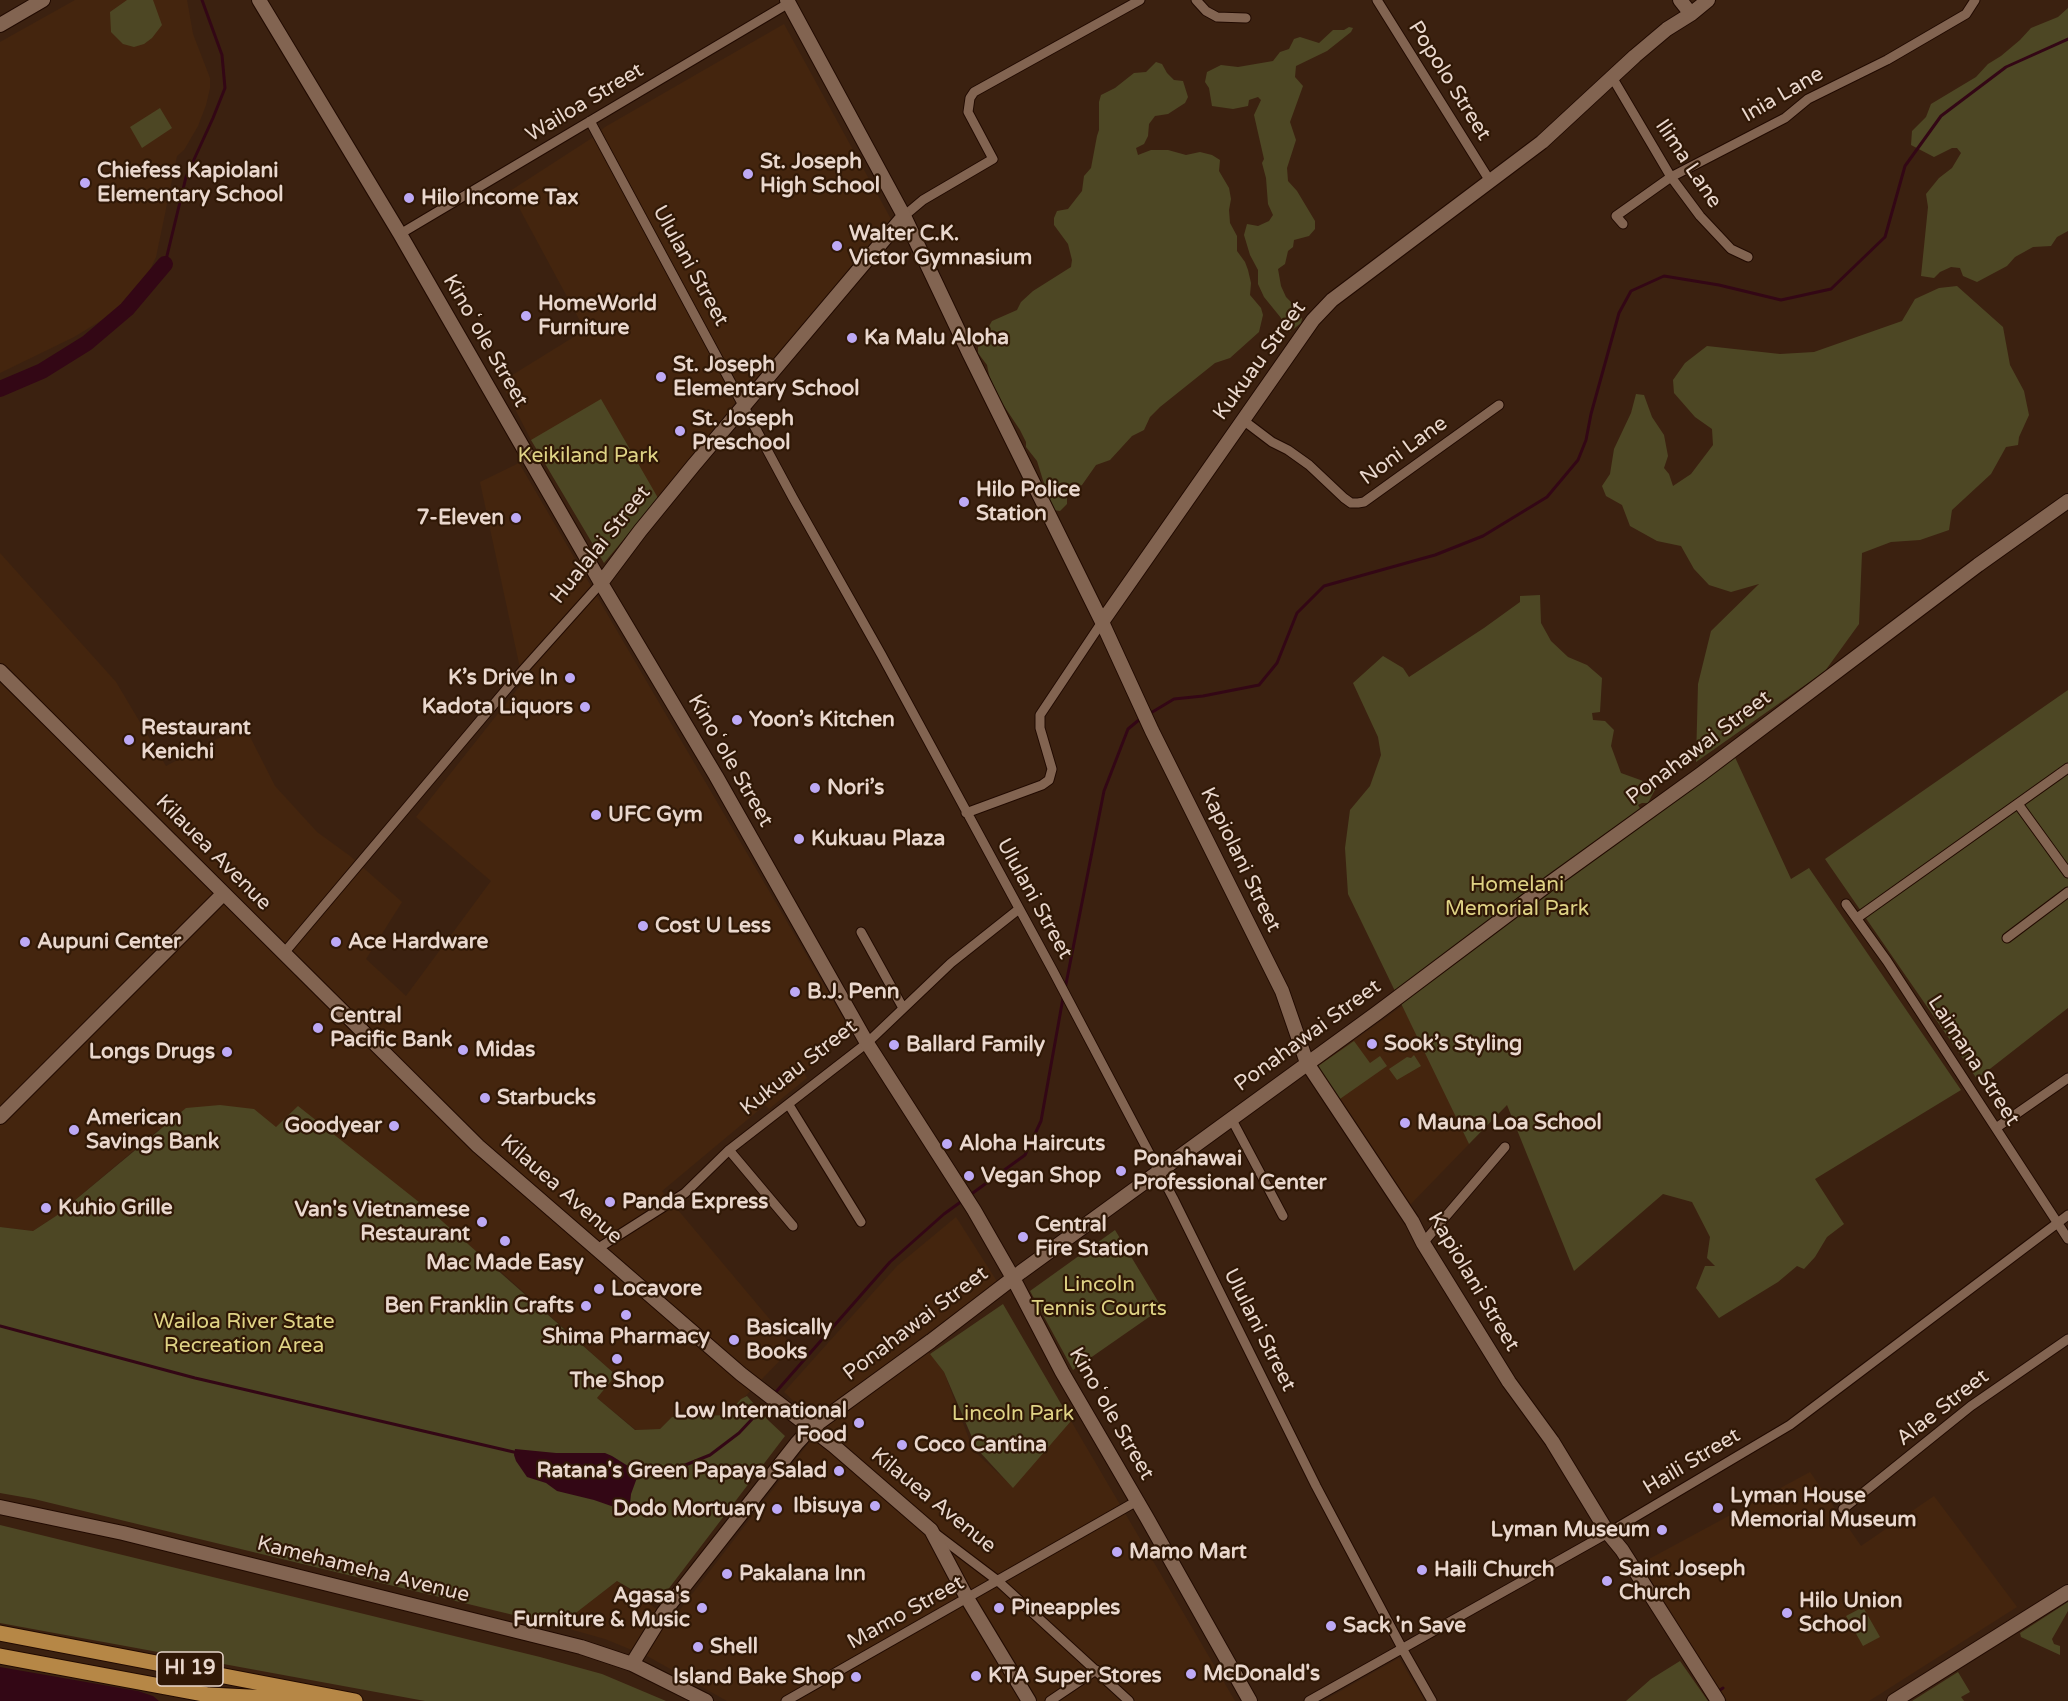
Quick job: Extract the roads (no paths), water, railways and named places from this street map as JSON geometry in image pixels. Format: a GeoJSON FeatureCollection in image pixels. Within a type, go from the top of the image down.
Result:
{"type":"FeatureCollection","features":[{"type":"Feature","properties":{"kind":"main road","name":"HI 19"},"geometry":{"type":"LineString","coordinates":[[0,1633],[355,1701]]}},
{"type":"Feature","properties":{"kind":"main road","name":"HI 19"},"geometry":{"type":"LineString","coordinates":[[0,1656],[209,1695],[334,1701]]}},
{"type":"Feature","properties":{"kind":"street"},"geometry":{"type":"LineString","coordinates":[[0,25],[43,0]]}},
{"type":"Feature","properties":{"kind":"street","name":"Kinoʻole Street"},"geometry":{"type":"LineString","coordinates":[[259,0],[400,234],[601,583],[716,776],[867,1043],[974,1210],[1013,1278],[1062,1372],[1250,1701]]}},
{"type":"Feature","properties":{"kind":"street","name":"Hualalai Street"},"geometry":{"type":"LineString","coordinates":[[284,953],[511,684],[601,583],[640,531],[743,405],[904,216],[923,200],[993,159],[968,112],[970,98],[974,92],[1140,0]]}},
{"type":"Feature","properties":{"kind":"street"},"geometry":{"type":"LineString","coordinates":[[1196,0],[1206,11],[1217,17],[1246,18]]}},
{"type":"Feature","properties":{"kind":"street"},"geometry":{"type":"LineString","coordinates":[[1379,3],[1390,0]]}},
{"type":"Feature","properties":{"kind":"street"},"geometry":{"type":"LineString","coordinates":[[1680,0],[1691,14]]}},
{"type":"Feature","properties":{"kind":"street","name":"Kukuau Street"},"geometry":{"type":"LineString","coordinates":[[966,813],[1044,784],[1049,780],[1052,769],[1040,728],[1040,716],[1102,622],[1313,320],[1332,300],[1542,142],[1667,29],[1708,0]]}},
{"type":"Feature","properties":{"kind":"street","name":"Inia Lane"},"geometry":{"type":"LineString","coordinates":[[1623,224],[1616,216],[1671,177],[1785,118],[1808,99],[1887,60],[1956,20],[1965,14],[1975,0]]}},
{"type":"Feature","properties":{"kind":"street","name":"Wailoa Street"},"geometry":{"type":"LineString","coordinates":[[400,234],[788,2]]}},
{"type":"Feature","properties":{"kind":"street","name":"Kapiolani Street"},"geometry":{"type":"LineString","coordinates":[[788,2],[904,216],[974,364],[1102,622],[1152,731],[1282,991],[1307,1063],[1412,1221],[1423,1243],[1509,1382],[1552,1441],[1608,1533],[1622,1550],[1718,1701]]}},
{"type":"Feature","properties":{"kind":"street","name":"Popolo Street"},"geometry":{"type":"LineString","coordinates":[[1379,3],[1490,181]]}},
{"type":"Feature","properties":{"kind":"street","name":"Ilima Lane"},"geometry":{"type":"LineString","coordinates":[[1612,77],[1671,177],[1700,216],[1731,249],[1748,257]]}},
{"type":"Feature","properties":{"kind":"street","name":"Ululani Street"},"geometry":{"type":"LineString","coordinates":[[590,121],[793,498],[881,654],[1052,969],[1270,1391],[1316,1486],[1432,1701]]}},
{"type":"Feature","properties":{"kind":"street","name":"Noni Lane"},"geometry":{"type":"LineString","coordinates":[[1243,420],[1272,442],[1310,465],[1344,498],[1351,503],[1358,503],[1364,502],[1499,405]]}},
{"type":"Feature","properties":{"kind":"street","name":"Ponahawai Street"},"geometry":{"type":"LineString","coordinates":[[632,1664],[664,1612],[810,1429],[1701,774],[1978,565],[2068,501]]}},
{"type":"Feature","properties":{"kind":"street","name":"Kilauea Avenue"},"geometry":{"type":"LineString","coordinates":[[0,672],[468,1137],[741,1374],[834,1446],[931,1530],[998,1581],[1129,1701]]}},
{"type":"Feature","properties":{"kind":"street"},"geometry":{"type":"LineString","coordinates":[[1857,918],[2068,768]]}},
{"type":"Feature","properties":{"kind":"street"},"geometry":{"type":"LineString","coordinates":[[2018,804],[2068,873]]}},
{"type":"Feature","properties":{"kind":"street"},"geometry":{"type":"LineString","coordinates":[[2007,938],[2068,892]]}},
{"type":"Feature","properties":{"kind":"street"},"geometry":{"type":"LineString","coordinates":[[0,1115],[223,894]]}},
{"type":"Feature","properties":{"kind":"street","name":"Laimana Street"},"geometry":{"type":"LineString","coordinates":[[1846,904],[2068,1239]]}},
{"type":"Feature","properties":{"kind":"street","name":"Kukuau Street"},"geometry":{"type":"LineString","coordinates":[[597,1248],[685,1193],[729,1150],[867,1043],[951,963],[1018,909]]}},
{"type":"Feature","properties":{"kind":"street"},"geometry":{"type":"LineString","coordinates":[[861,932],[903,1008]]}},
{"type":"Feature","properties":{"kind":"street"},"geometry":{"type":"LineString","coordinates":[[1996,1128],[2068,1078]]}},
{"type":"Feature","properties":{"kind":"street"},"geometry":{"type":"LineString","coordinates":[[789,1105],[861,1222]]}},
{"type":"Feature","properties":{"kind":"street"},"geometry":{"type":"LineString","coordinates":[[1231,1118],[1283,1216]]}},
{"type":"Feature","properties":{"kind":"street"},"geometry":{"type":"LineString","coordinates":[[1423,1243],[1505,1147]]}},
{"type":"Feature","properties":{"kind":"street"},"geometry":{"type":"LineString","coordinates":[[729,1150],[793,1226]]}},
{"type":"Feature","properties":{"kind":"street","name":"Haili Street"},"geometry":{"type":"LineString","coordinates":[[1309,1701],[1608,1533],[1790,1425],[2068,1215]]}},
{"type":"Feature","properties":{"kind":"street","name":"Alae Street"},"geometry":{"type":"LineString","coordinates":[[1843,1509],[1971,1406],[2068,1339]]}},
{"type":"Feature","properties":{"kind":"street","name":"Mamo Street"},"geometry":{"type":"LineString","coordinates":[[786,1701],[1137,1502]]}},
{"type":"Feature","properties":{"kind":"street","name":"Kamehameha Avenue"},"geometry":{"type":"LineString","coordinates":[[0,1507],[123,1533],[581,1647],[632,1664],[706,1701]]}},
{"type":"Feature","properties":{"kind":"street"},"geometry":{"type":"LineString","coordinates":[[931,1530],[967,1598],[1029,1701]]}},
{"type":"Feature","properties":{"kind":"street"},"geometry":{"type":"LineString","coordinates":[[1894,1701],[2068,1592]]}},
{"type":"Feature","properties":{"kind":"street"},"geometry":{"type":"LineString","coordinates":[[1050,1701],[1096,1670]]}},
{"type":"Feature","properties":{"kind":"waterway"},"geometry":{"type":"LineString","coordinates":[[165,264],[186,177],[225,88],[222,55],[202,0]]}},
{"type":"Feature","properties":{"kind":"waterway"},"geometry":{"type":"LineString","coordinates":[[1149,714],[1174,699],[1259,685],[1277,663],[1297,613],[1324,586],[1435,555],[1483,536],[1547,497],[1578,460],[1586,440],[1619,313],[1631,291],[1664,276],[1719,285],[1781,300],[1831,289],[1885,237],[1905,166],[1941,116],[2006,67],[2068,39]]}},
{"type":"Feature","properties":{"kind":"waterway"},"geometry":{"type":"LineString","coordinates":[[0,389],[42,371],[87,343],[127,309],[165,264]]}},
{"type":"Feature","properties":{"kind":"waterway"},"geometry":{"type":"LineString","coordinates":[[1065,989],[1104,791],[1128,729],[1140,719]]}},
{"type":"Feature","properties":{"kind":"waterway"},"geometry":{"type":"LineString","coordinates":[[970,1195],[1025,1155],[1041,1121],[1063,998]]}},
{"type":"Feature","properties":{"kind":"waterway"},"geometry":{"type":"LineString","coordinates":[[775,1393],[890,1262],[962,1201]]}},
{"type":"Feature","properties":{"kind":"waterway"},"geometry":{"type":"LineString","coordinates":[[0,1326],[195,1378],[518,1453]]}},
{"type":"Feature","properties":{"kind":"waterway"},"geometry":{"type":"LineString","coordinates":[[635,1475],[659,1473],[678,1468],[710,1455],[739,1433],[769,1401]]}},
{"type":"Feature","properties":{"kind":"place","name":"St. Joseph High School"},"geometry":{"type":"Point","coordinates":[748,174]}},
{"type":"Feature","properties":{"kind":"place","name":"Chiefess Kapiolani Elementary School"},"geometry":{"type":"Point","coordinates":[85,183]}},
{"type":"Feature","properties":{"kind":"place","name":"Hilo Income Tax"},"geometry":{"type":"Point","coordinates":[409,198]}},
{"type":"Feature","properties":{"kind":"place","name":"Walter C.K. Victor Gymnasium"},"geometry":{"type":"Point","coordinates":[837,246]}},
{"type":"Feature","properties":{"kind":"place","name":"HomeWorld Furniture"},"geometry":{"type":"Point","coordinates":[526,316]}},
{"type":"Feature","properties":{"kind":"place","name":"Ka Malu Aloha"},"geometry":{"type":"Point","coordinates":[852,338]}},
{"type":"Feature","properties":{"kind":"place","name":"St. Joseph Elementary School"},"geometry":{"type":"Point","coordinates":[661,377]}},
{"type":"Feature","properties":{"kind":"place","name":"St. Joseph Preschool"},"geometry":{"type":"Point","coordinates":[680,431]}},
{"type":"Feature","properties":{"kind":"place","name":"Hilo Police Station"},"geometry":{"type":"Point","coordinates":[964,502]}},
{"type":"Feature","properties":{"kind":"place","name":"7-Eleven"},"geometry":{"type":"Point","coordinates":[516,518]}},
{"type":"Feature","properties":{"kind":"place","name":"K’s Drive In"},"geometry":{"type":"Point","coordinates":[570,678]}},
{"type":"Feature","properties":{"kind":"place","name":"Kadota Liquors"},"geometry":{"type":"Point","coordinates":[585,707]}},
{"type":"Feature","properties":{"kind":"place","name":"Yoon’s Kitchen"},"geometry":{"type":"Point","coordinates":[737,720]}},
{"type":"Feature","properties":{"kind":"place","name":"Restaurant Kenichi"},"geometry":{"type":"Point","coordinates":[129,740]}},
{"type":"Feature","properties":{"kind":"place","name":"Nori’s"},"geometry":{"type":"Point","coordinates":[815,788]}},
{"type":"Feature","properties":{"kind":"place","name":"UFC Gym"},"geometry":{"type":"Point","coordinates":[596,815]}},
{"type":"Feature","properties":{"kind":"place","name":"Kukuau Plaza"},"geometry":{"type":"Point","coordinates":[799,839]}},
{"type":"Feature","properties":{"kind":"place","name":"Cost U Less"},"geometry":{"type":"Point","coordinates":[643,926]}},
{"type":"Feature","properties":{"kind":"place","name":"Aupuni Center"},"geometry":{"type":"Point","coordinates":[25,942]}},
{"type":"Feature","properties":{"kind":"place","name":"Ace Hardware"},"geometry":{"type":"Point","coordinates":[336,942]}},
{"type":"Feature","properties":{"kind":"place","name":"B.J. Penn"},"geometry":{"type":"Point","coordinates":[795,992]}},
{"type":"Feature","properties":{"kind":"place","name":"Central Pacific Bank"},"geometry":{"type":"Point","coordinates":[318,1028]}},
{"type":"Feature","properties":{"kind":"place","name":"Sook’s Styling"},"geometry":{"type":"Point","coordinates":[1372,1044]}},
{"type":"Feature","properties":{"kind":"place","name":"Ballard Family"},"geometry":{"type":"Point","coordinates":[894,1045]}},
{"type":"Feature","properties":{"kind":"place","name":"Midas"},"geometry":{"type":"Point","coordinates":[463,1050]}},
{"type":"Feature","properties":{"kind":"place","name":"Longs Drugs"},"geometry":{"type":"Point","coordinates":[227,1052]}},
{"type":"Feature","properties":{"kind":"place","name":"Starbucks"},"geometry":{"type":"Point","coordinates":[485,1098]}},
{"type":"Feature","properties":{"kind":"place","name":"Mauna Loa School"},"geometry":{"type":"Point","coordinates":[1405,1123]}},
{"type":"Feature","properties":{"kind":"place","name":"Goodyear"},"geometry":{"type":"Point","coordinates":[394,1126]}},
{"type":"Feature","properties":{"kind":"place","name":"American Savings Bank"},"geometry":{"type":"Point","coordinates":[74,1130]}},
{"type":"Feature","properties":{"kind":"place","name":"Aloha Haircuts"},"geometry":{"type":"Point","coordinates":[947,1144]}},
{"type":"Feature","properties":{"kind":"place","name":"Ponahawai Professional Center"},"geometry":{"type":"Point","coordinates":[1121,1171]}},
{"type":"Feature","properties":{"kind":"place","name":"Vegan Shop"},"geometry":{"type":"Point","coordinates":[969,1176]}},
{"type":"Feature","properties":{"kind":"place","name":"Panda Express"},"geometry":{"type":"Point","coordinates":[610,1202]}},
{"type":"Feature","properties":{"kind":"place","name":"Kuhio Grille"},"geometry":{"type":"Point","coordinates":[46,1208]}},
{"type":"Feature","properties":{"kind":"place","name":"Van's Vietnamese Restaurant"},"geometry":{"type":"Point","coordinates":[482,1222]}},
{"type":"Feature","properties":{"kind":"place","name":"Central Fire Station"},"geometry":{"type":"Point","coordinates":[1023,1237]}},
{"type":"Feature","properties":{"kind":"place","name":"Mac Made Easy"},"geometry":{"type":"Point","coordinates":[505,1241]}},
{"type":"Feature","properties":{"kind":"place","name":"Locavore"},"geometry":{"type":"Point","coordinates":[599,1289]}},
{"type":"Feature","properties":{"kind":"place","name":"Ben Franklin Crafts"},"geometry":{"type":"Point","coordinates":[586,1306]}},
{"type":"Feature","properties":{"kind":"place","name":"Shima Pharmacy"},"geometry":{"type":"Point","coordinates":[626,1315]}},
{"type":"Feature","properties":{"kind":"place","name":"Basically Books"},"geometry":{"type":"Point","coordinates":[734,1340]}},
{"type":"Feature","properties":{"kind":"place","name":"The Shop"},"geometry":{"type":"Point","coordinates":[617,1359]}},
{"type":"Feature","properties":{"kind":"place","name":"Low International Food"},"geometry":{"type":"Point","coordinates":[859,1423]}},
{"type":"Feature","properties":{"kind":"place","name":"Coco Cantina"},"geometry":{"type":"Point","coordinates":[902,1445]}},
{"type":"Feature","properties":{"kind":"place","name":"Ratana's Green Papaya Salad"},"geometry":{"type":"Point","coordinates":[839,1471]}},
{"type":"Feature","properties":{"kind":"place","name":"Ibisuya"},"geometry":{"type":"Point","coordinates":[875,1506]}},
{"type":"Feature","properties":{"kind":"place","name":"Lyman House Memorial Museum"},"geometry":{"type":"Point","coordinates":[1718,1508]}},
{"type":"Feature","properties":{"kind":"place","name":"Dodo Mortuary"},"geometry":{"type":"Point","coordinates":[777,1509]}},
{"type":"Feature","properties":{"kind":"place","name":"Lyman Museum"},"geometry":{"type":"Point","coordinates":[1662,1530]}},
{"type":"Feature","properties":{"kind":"place","name":"Mamo Mart"},"geometry":{"type":"Point","coordinates":[1117,1552]}},
{"type":"Feature","properties":{"kind":"place","name":"Haili Church"},"geometry":{"type":"Point","coordinates":[1422,1570]}},
{"type":"Feature","properties":{"kind":"place","name":"Pakalana Inn"},"geometry":{"type":"Point","coordinates":[727,1574]}},
{"type":"Feature","properties":{"kind":"place","name":"Saint Joseph Church"},"geometry":{"type":"Point","coordinates":[1607,1581]}},
{"type":"Feature","properties":{"kind":"place","name":"Agasa's Furniture & Music"},"geometry":{"type":"Point","coordinates":[702,1608]}},
{"type":"Feature","properties":{"kind":"place","name":"Pineapples"},"geometry":{"type":"Point","coordinates":[999,1608]}},
{"type":"Feature","properties":{"kind":"place","name":"Hilo Union School"},"geometry":{"type":"Point","coordinates":[1787,1613]}},
{"type":"Feature","properties":{"kind":"place","name":"Sack 'n Save"},"geometry":{"type":"Point","coordinates":[1331,1626]}},
{"type":"Feature","properties":{"kind":"place","name":"Shell"},"geometry":{"type":"Point","coordinates":[698,1647]}},
{"type":"Feature","properties":{"kind":"place","name":"McDonald's"},"geometry":{"type":"Point","coordinates":[1191,1674]}},
{"type":"Feature","properties":{"kind":"place","name":"KTA Super Stores"},"geometry":{"type":"Point","coordinates":[976,1676]}},
{"type":"Feature","properties":{"kind":"place","name":"Island Bake Shop"},"geometry":{"type":"Point","coordinates":[856,1677]}},
{"type":"Feature","properties":{"kind":"park label","name":"Keikiland Park"},"geometry":{"type":"Point","coordinates":[588,456]}},
{"type":"Feature","properties":{"kind":"park label","name":"Homelani Memorial Park"},"geometry":{"type":"Point","coordinates":[1517,897]}},
{"type":"Feature","properties":{"kind":"park label","name":"Lincoln Tennis Courts"},"geometry":{"type":"Point","coordinates":[1099,1297]}},
{"type":"Feature","properties":{"kind":"park label","name":"Wailoa River State Recreation Area"},"geometry":{"type":"Point","coordinates":[244,1334]}},
{"type":"Feature","properties":{"kind":"park label","name":"Lincoln Park"},"geometry":{"type":"Point","coordinates":[1013,1414]}}]}
